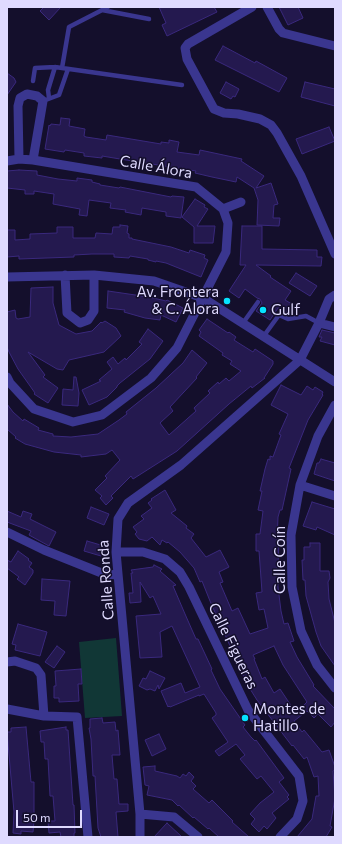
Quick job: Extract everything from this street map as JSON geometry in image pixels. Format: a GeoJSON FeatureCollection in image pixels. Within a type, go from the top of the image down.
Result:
{"type":"FeatureCollection","features":[{"type":"Feature","properties":{"kind":"street"},"geometry":{"type":"LineString","coordinates":[[252,7],[188,44],[185,48],[187,59],[214,108],[224,113],[238,114],[260,119],[271,125],[301,176],[335,254]]}},
{"type":"Feature","properties":{"kind":"street"},"geometry":{"type":"LineString","coordinates":[[267,7],[279,29],[283,33],[335,46]]}},
{"type":"Feature","properties":{"kind":"street"},"geometry":{"type":"LineString","coordinates":[[19,159],[18,106],[20,98],[28,94],[46,100],[33,160]]}},
{"type":"Feature","properties":{"kind":"street","name":"Calle Álora"},"geometry":{"type":"LineString","coordinates":[[7,161],[19,159],[33,160],[196,187],[223,209]]}},
{"type":"Feature","properties":{"kind":"street"},"geometry":{"type":"LineString","coordinates":[[7,377],[10,383],[34,409],[73,422],[102,416],[151,378],[177,348],[226,252],[228,223],[223,209],[241,202]]}},
{"type":"Feature","properties":{"kind":"street"},"geometry":{"type":"LineString","coordinates":[[65,275],[67,313],[80,323],[88,320],[94,311],[94,274]]}},
{"type":"Feature","properties":{"kind":"street"},"geometry":{"type":"LineString","coordinates":[[7,276],[94,274],[154,281],[203,298],[335,382]]}},
{"type":"Feature","properties":{"kind":"street","name":"Calle Ronda"},"geometry":{"type":"LineString","coordinates":[[140,837],[140,814],[116,552],[118,519],[128,503],[181,465],[300,360],[319,323],[329,299],[335,295]]}},
{"type":"Feature","properties":{"kind":"street"},"geometry":{"type":"LineString","coordinates":[[319,323],[335,327]]}},
{"type":"Feature","properties":{"kind":"street","name":"Calle Coín"},"geometry":{"type":"LineString","coordinates":[[335,405],[318,436],[300,485],[291,535],[292,588],[301,631],[317,665],[335,688]]}},
{"type":"Feature","properties":{"kind":"street"},"geometry":{"type":"LineString","coordinates":[[300,485],[335,496]]}},
{"type":"Feature","properties":{"kind":"street"},"geometry":{"type":"LineString","coordinates":[[7,532],[44,550],[104,574],[118,575]]}},
{"type":"Feature","properties":{"kind":"street","name":"Calle Figueras"},"geometry":{"type":"LineString","coordinates":[[116,552],[143,552],[165,559],[180,572],[189,587],[248,710],[299,776],[303,802],[296,819],[280,837]]}},
{"type":"Feature","properties":{"kind":"street"},"geometry":{"type":"LineString","coordinates":[[7,662],[15,661],[36,668],[41,674],[44,716]]}},
{"type":"Feature","properties":{"kind":"street"},"geometry":{"type":"LineString","coordinates":[[7,710],[44,716],[77,717],[88,837]]}},
{"type":"Feature","properties":{"kind":"street"},"geometry":{"type":"LineString","coordinates":[[140,814],[174,817],[198,837]]}},
{"type":"Feature","properties":{"kind":"lane"},"geometry":{"type":"LineString","coordinates":[[62,68],[68,27],[108,7]]}},
{"type":"Feature","properties":{"kind":"lane"},"geometry":{"type":"LineString","coordinates":[[102,10],[149,19]]}},
{"type":"Feature","properties":{"kind":"lane"},"geometry":{"type":"LineString","coordinates":[[46,100],[55,67]]}},
{"type":"Feature","properties":{"kind":"lane"},"geometry":{"type":"LineString","coordinates":[[34,82],[35,68],[55,67],[182,85]]}},
{"type":"Feature","properties":{"kind":"lane"},"geometry":{"type":"LineString","coordinates":[[46,100],[59,95],[68,69]]}},
{"type":"Feature","properties":{"kind":"lane"},"geometry":{"type":"LineString","coordinates":[[243,323],[258,302]]}},
{"type":"Feature","properties":{"kind":"lane"},"geometry":{"type":"LineString","coordinates":[[263,336],[278,315],[288,318],[306,316],[319,323]]}},
{"type":"Feature","properties":{"kind":"green space"},"geometry":{"type":"Polygon","coordinates":[[[116,638],[122,716],[85,718],[79,642],[116,638]]]}},
{"type":"Feature","properties":{"kind":"building"},"geometry":{"type":"Polygon","coordinates":[[[44,7],[61,7],[49,20],[40,11],[44,7]]]}},
{"type":"Feature","properties":{"kind":"building"},"geometry":{"type":"Polygon","coordinates":[[[159,7],[214,7],[217,12],[167,36],[162,25],[166,23],[159,7]]]}},
{"type":"Feature","properties":{"kind":"building"},"geometry":{"type":"Polygon","coordinates":[[[279,7],[298,7],[303,18],[288,25],[279,7]]]}},
{"type":"Feature","properties":{"kind":"building"},"geometry":{"type":"Polygon","coordinates":[[[223,46],[255,63],[256,61],[287,78],[279,92],[215,60],[223,46]]]}},
{"type":"Feature","properties":{"kind":"building"},"geometry":{"type":"Polygon","coordinates":[[[7,73],[14,78],[16,82],[7,95],[7,73]]]}},
{"type":"Feature","properties":{"kind":"building"},"geometry":{"type":"Polygon","coordinates":[[[226,82],[239,89],[235,97],[233,96],[231,99],[220,93],[226,82]]]}},
{"type":"Feature","properties":{"kind":"building"},"geometry":{"type":"Polygon","coordinates":[[[305,82],[335,89],[335,106],[301,97],[305,82]]]}},
{"type":"Feature","properties":{"kind":"building"},"geometry":{"type":"Polygon","coordinates":[[[61,118],[70,119],[69,126],[85,129],[84,136],[86,137],[106,140],[107,135],[161,144],[161,142],[169,143],[169,140],[179,142],[177,152],[199,155],[200,150],[242,159],[241,161],[264,176],[256,188],[271,183],[278,204],[274,205],[273,218],[280,218],[279,226],[257,225],[258,200],[254,188],[237,177],[236,182],[195,173],[196,171],[102,156],[102,158],[84,156],[84,153],[65,150],[64,152],[45,149],[49,125],[60,125],[61,118]]]}},
{"type":"Feature","properties":{"kind":"building"},"geometry":{"type":"Polygon","coordinates":[[[329,127],[335,141],[302,154],[296,139],[329,127]]]}},
{"type":"Feature","properties":{"kind":"building"},"geometry":{"type":"Polygon","coordinates":[[[7,171],[37,171],[37,175],[58,179],[77,181],[77,178],[92,180],[92,182],[100,185],[120,187],[171,197],[184,197],[181,218],[166,216],[166,212],[142,208],[141,215],[125,212],[126,210],[110,208],[111,203],[89,200],[87,216],[79,215],[80,209],[53,204],[54,194],[34,191],[34,194],[25,194],[25,190],[7,188],[7,171]]]}},
{"type":"Feature","properties":{"kind":"building"},"geometry":{"type":"Polygon","coordinates":[[[195,199],[205,205],[204,207],[208,209],[197,226],[215,226],[213,243],[194,243],[194,227],[182,217],[195,199]]]}},
{"type":"Feature","properties":{"kind":"building"},"geometry":{"type":"Polygon","coordinates":[[[120,225],[128,226],[127,233],[129,234],[129,238],[171,247],[189,253],[190,250],[205,255],[204,258],[208,260],[201,277],[166,263],[130,256],[129,258],[114,257],[114,254],[19,259],[19,256],[7,257],[7,230],[15,230],[15,240],[30,239],[30,234],[57,233],[57,227],[73,227],[73,238],[95,238],[96,233],[112,234],[113,227],[120,227],[120,225]]]}},
{"type":"Feature","properties":{"kind":"building"},"geometry":{"type":"Polygon","coordinates":[[[242,226],[262,226],[262,249],[317,250],[317,257],[322,257],[321,266],[256,265],[271,276],[270,277],[291,291],[285,300],[292,304],[286,313],[278,308],[270,320],[256,311],[262,303],[260,299],[245,289],[239,298],[229,291],[246,265],[240,265],[242,226]]]}},
{"type":"Feature","properties":{"kind":"building"},"geometry":{"type":"Polygon","coordinates":[[[296,273],[317,286],[310,296],[289,283],[296,273]]]}},
{"type":"Feature","properties":{"kind":"building"},"geometry":{"type":"Polygon","coordinates":[[[53,287],[53,303],[59,325],[76,334],[92,331],[101,322],[102,323],[105,321],[116,328],[121,336],[104,352],[69,360],[63,370],[57,369],[28,352],[45,375],[43,377],[58,388],[48,403],[34,394],[35,393],[18,369],[9,352],[7,347],[7,312],[15,310],[16,318],[18,319],[30,317],[31,288],[53,287]]]}},
{"type":"Feature","properties":{"kind":"building"},"geometry":{"type":"Polygon","coordinates":[[[108,291],[167,300],[183,308],[176,322],[161,315],[160,320],[145,318],[124,312],[125,310],[107,308],[108,291]]]}},
{"type":"Feature","properties":{"kind":"building"},"geometry":{"type":"Polygon","coordinates":[[[207,319],[236,337],[234,340],[237,342],[253,352],[255,349],[273,361],[273,364],[265,378],[252,388],[251,386],[229,404],[177,451],[133,479],[131,476],[111,496],[113,498],[106,505],[100,498],[102,496],[95,490],[107,478],[105,476],[120,460],[112,450],[106,454],[81,457],[81,455],[54,452],[25,444],[15,438],[16,437],[7,429],[7,404],[23,421],[24,419],[39,428],[38,430],[53,434],[53,436],[71,437],[98,434],[127,414],[126,412],[156,388],[183,363],[192,350],[207,363],[196,377],[197,378],[170,407],[173,411],[160,423],[169,435],[196,411],[194,408],[210,393],[208,391],[218,382],[219,384],[226,378],[229,381],[241,371],[230,364],[232,361],[222,355],[223,353],[199,336],[201,332],[199,330],[207,319]]]}},
{"type":"Feature","properties":{"kind":"building"},"geometry":{"type":"Polygon","coordinates":[[[148,329],[163,341],[150,359],[120,383],[107,397],[89,405],[82,390],[101,381],[99,380],[112,369],[107,362],[113,357],[118,364],[125,358],[126,360],[142,344],[139,342],[148,329]]]}},
{"type":"Feature","properties":{"kind":"building"},"geometry":{"type":"Polygon","coordinates":[[[322,330],[335,333],[335,345],[320,341],[322,337],[319,337],[322,330]]]}},
{"type":"Feature","properties":{"kind":"building"},"geometry":{"type":"Polygon","coordinates":[[[74,377],[76,377],[79,393],[78,406],[62,405],[63,389],[73,390],[74,377]]]}},
{"type":"Feature","properties":{"kind":"building"},"geometry":{"type":"Polygon","coordinates":[[[281,385],[301,395],[307,386],[313,390],[315,387],[323,392],[323,395],[308,420],[289,468],[291,469],[282,510],[280,510],[278,517],[277,541],[279,541],[277,566],[281,611],[284,624],[288,623],[294,641],[290,642],[314,685],[313,686],[335,709],[335,722],[331,727],[318,714],[314,718],[307,711],[294,721],[302,732],[304,730],[322,752],[329,750],[335,767],[335,770],[333,771],[335,798],[330,826],[332,827],[326,837],[297,837],[312,819],[316,796],[319,796],[318,776],[314,777],[307,757],[304,759],[293,745],[292,746],[257,700],[247,684],[202,581],[200,582],[194,568],[180,552],[168,542],[167,543],[162,540],[160,545],[152,537],[147,541],[139,539],[135,534],[137,532],[133,527],[144,519],[141,516],[152,508],[148,503],[152,500],[151,499],[165,490],[176,510],[171,513],[194,534],[191,538],[206,557],[220,550],[229,567],[219,572],[223,582],[220,583],[232,611],[238,608],[250,634],[268,628],[264,609],[259,610],[256,593],[262,592],[259,551],[256,551],[256,534],[260,534],[263,511],[258,510],[262,491],[260,491],[268,459],[270,460],[270,456],[273,457],[281,435],[279,434],[288,414],[271,405],[281,385]],[[274,646],[253,655],[262,679],[265,677],[274,693],[280,689],[296,713],[307,702],[283,665],[274,646]]]}},
{"type":"Feature","properties":{"kind":"building"},"geometry":{"type":"Polygon","coordinates":[[[321,459],[335,463],[335,481],[314,474],[317,463],[319,463],[321,459]]]}},
{"type":"Feature","properties":{"kind":"building"},"geometry":{"type":"Polygon","coordinates":[[[312,502],[335,509],[335,535],[317,527],[316,530],[303,526],[312,502]]]}},
{"type":"Feature","properties":{"kind":"building"},"geometry":{"type":"Polygon","coordinates":[[[91,507],[109,514],[104,525],[87,518],[91,507]]]}},
{"type":"Feature","properties":{"kind":"building"},"geometry":{"type":"Polygon","coordinates":[[[7,511],[21,517],[23,511],[32,514],[30,519],[56,532],[49,546],[29,535],[31,531],[7,522],[7,511]]]}},
{"type":"Feature","properties":{"kind":"building"},"geometry":{"type":"Polygon","coordinates":[[[87,541],[104,546],[101,556],[84,551],[87,541]]]}},
{"type":"Feature","properties":{"kind":"building"},"geometry":{"type":"Polygon","coordinates":[[[310,543],[320,543],[320,571],[329,571],[329,599],[335,623],[335,666],[321,646],[306,596],[305,580],[303,580],[302,560],[304,560],[304,547],[310,547],[310,543]]]}},
{"type":"Feature","properties":{"kind":"building"},"geometry":{"type":"Polygon","coordinates":[[[18,551],[32,563],[29,567],[33,570],[33,573],[25,585],[17,579],[19,577],[7,568],[7,560],[11,562],[18,551]]]}},
{"type":"Feature","properties":{"kind":"building"},"geometry":{"type":"Polygon","coordinates":[[[154,565],[162,569],[160,571],[176,585],[173,586],[196,639],[198,639],[220,689],[245,725],[243,727],[255,741],[256,740],[284,778],[279,782],[289,795],[287,797],[289,799],[272,813],[276,818],[267,829],[264,826],[259,832],[251,824],[255,819],[250,814],[260,803],[274,792],[261,776],[257,779],[240,759],[245,755],[236,744],[219,756],[215,751],[228,742],[212,718],[216,715],[216,713],[204,694],[168,707],[161,691],[181,683],[185,693],[200,687],[172,626],[160,632],[162,657],[140,658],[136,616],[161,614],[153,596],[150,598],[140,582],[141,602],[130,603],[129,593],[133,593],[131,573],[133,573],[131,570],[153,567],[154,565]]]}},
{"type":"Feature","properties":{"kind":"building"},"geometry":{"type":"Polygon","coordinates":[[[42,579],[70,581],[66,616],[54,615],[55,601],[41,600],[42,579]]]}},
{"type":"Feature","properties":{"kind":"building"},"geometry":{"type":"Polygon","coordinates":[[[18,624],[47,632],[40,656],[15,650],[16,645],[12,644],[18,624]]]}},
{"type":"Feature","properties":{"kind":"building"},"geometry":{"type":"Polygon","coordinates":[[[57,646],[65,652],[54,668],[45,662],[57,646]]]}},
{"type":"Feature","properties":{"kind":"building"},"geometry":{"type":"Polygon","coordinates":[[[81,669],[82,684],[78,684],[79,701],[59,702],[59,698],[54,698],[54,686],[56,686],[55,671],[81,669]]]}},
{"type":"Feature","properties":{"kind":"building"},"geometry":{"type":"Polygon","coordinates":[[[150,671],[165,678],[159,689],[158,685],[155,691],[150,689],[147,690],[139,686],[143,678],[146,679],[150,671]]]}},
{"type":"Feature","properties":{"kind":"building"},"geometry":{"type":"Polygon","coordinates":[[[102,718],[103,723],[115,722],[116,731],[118,730],[120,755],[112,755],[114,779],[117,779],[119,804],[128,804],[128,811],[116,812],[118,837],[101,837],[98,828],[95,776],[93,776],[89,728],[90,719],[102,718]]]}},
{"type":"Feature","properties":{"kind":"building"},"geometry":{"type":"Polygon","coordinates":[[[26,727],[31,782],[34,782],[34,821],[33,832],[21,831],[21,834],[13,833],[14,812],[7,732],[11,732],[11,728],[26,727]]]}},
{"type":"Feature","properties":{"kind":"building"},"geometry":{"type":"Polygon","coordinates":[[[66,727],[66,730],[68,730],[74,805],[74,837],[61,837],[60,832],[49,833],[48,821],[55,821],[53,796],[50,796],[48,759],[45,759],[44,742],[41,742],[40,731],[66,727]]]}},
{"type":"Feature","properties":{"kind":"building"},"geometry":{"type":"Polygon","coordinates":[[[159,734],[166,749],[152,756],[145,740],[159,734]]]}},
{"type":"Feature","properties":{"kind":"building"},"geometry":{"type":"Polygon","coordinates":[[[155,766],[155,771],[180,778],[183,774],[186,776],[189,772],[194,777],[191,781],[196,786],[193,789],[209,803],[212,800],[233,821],[232,822],[249,837],[219,837],[172,800],[147,795],[149,786],[145,785],[143,767],[155,766]]]}},
{"type":"Feature","properties":{"kind":"building"},"geometry":{"type":"Polygon","coordinates":[[[167,823],[182,837],[154,837],[167,823]]]}},
{"type":"Feature","properties":{"kind":"place","name":"Av. Frontera & C. Álora"},"geometry":{"type":"Point","coordinates":[227,301]}},
{"type":"Feature","properties":{"kind":"place","name":"Gulf"},"geometry":{"type":"Point","coordinates":[263,310]}},
{"type":"Feature","properties":{"kind":"place","name":"Montes de Hatillo"},"geometry":{"type":"Point","coordinates":[245,718]}}]}
